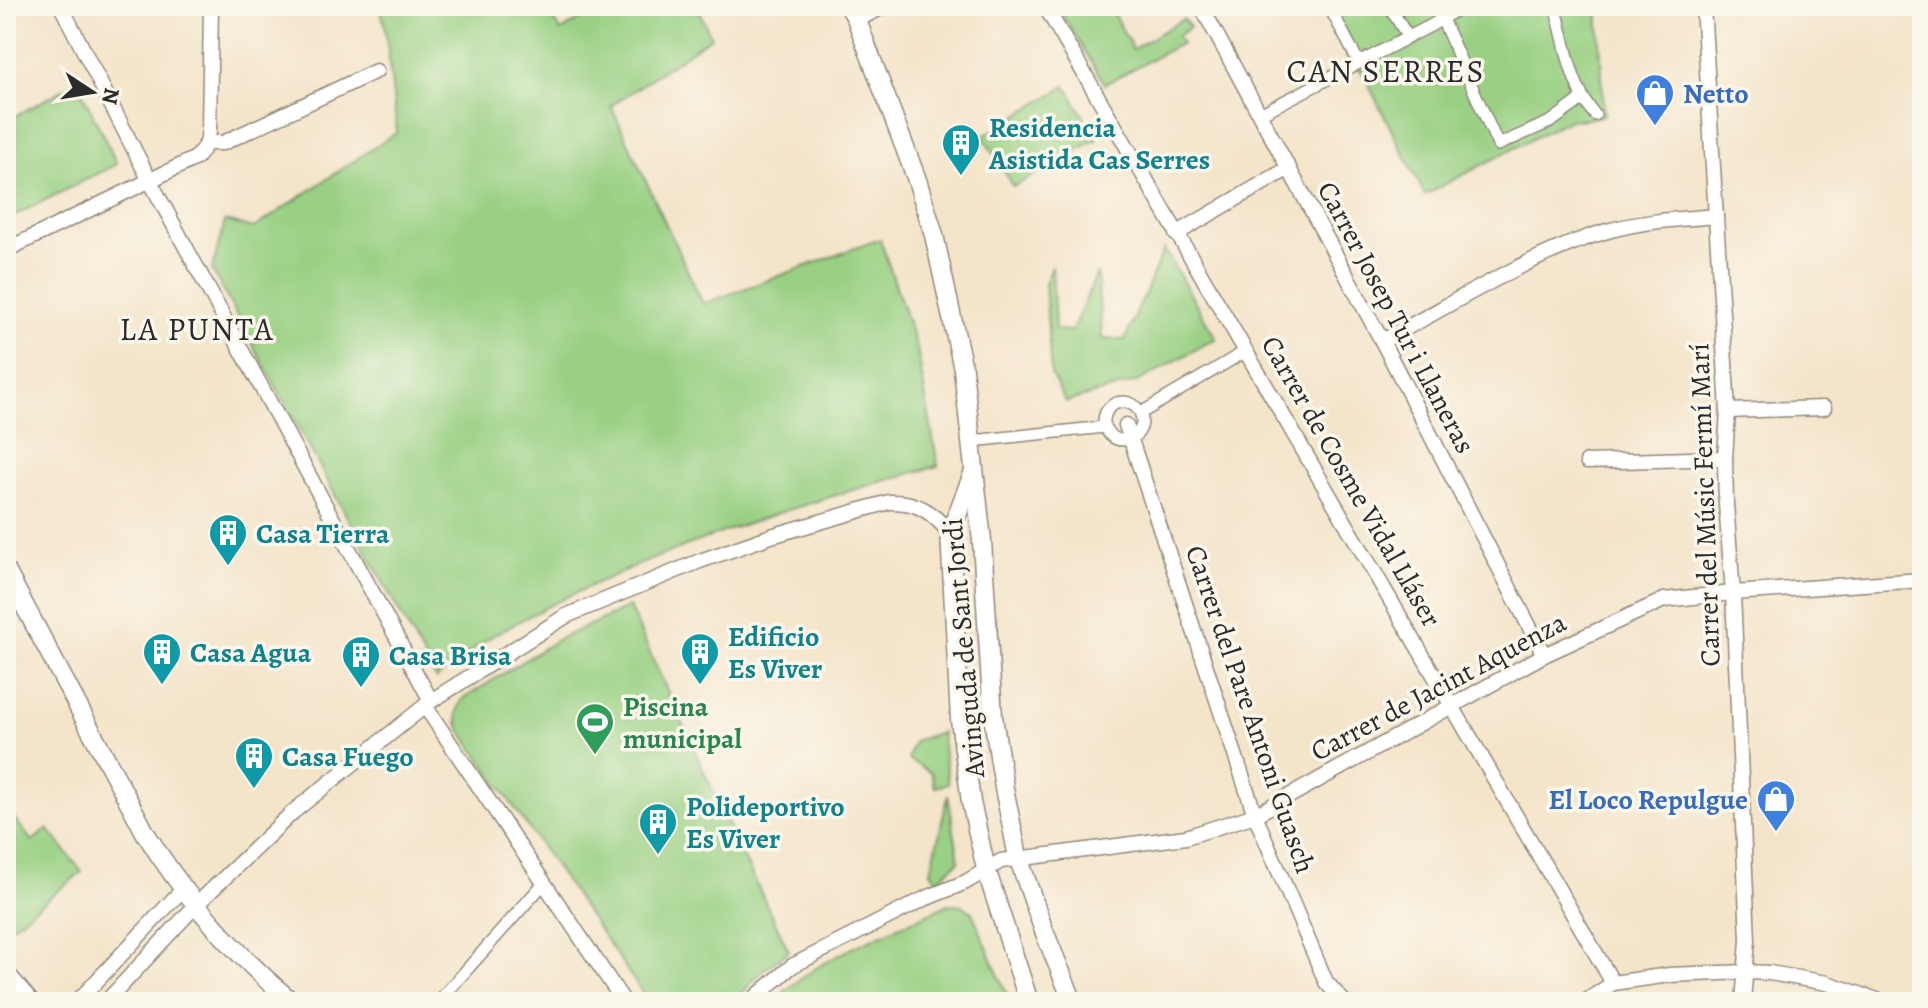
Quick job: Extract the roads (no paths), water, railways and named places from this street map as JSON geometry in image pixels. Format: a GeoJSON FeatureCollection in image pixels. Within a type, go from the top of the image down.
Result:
{"type":"FeatureCollection","features":[{"type":"Feature","properties":{"kind":"street"},"geometry":{"type":"LineString","coordinates":[[61,6],[150,181],[428,704],[624,1002]]}},
{"type":"Feature","properties":{"kind":"street"},"geometry":{"type":"LineString","coordinates":[[6,250],[196,158],[207,143],[209,131],[211,6]]}},
{"type":"Feature","properties":{"kind":"street"},"geometry":{"type":"LineString","coordinates":[[852,12],[880,6]]}},
{"type":"Feature","properties":{"kind":"street","name":"Carrer de Cosme Vidal Lláser"},"geometry":{"type":"LineString","coordinates":[[1045,6],[1613,983]]}},
{"type":"Feature","properties":{"kind":"street","name":"Carrer Josep Tur i Llaneras"},"geometry":{"type":"LineString","coordinates":[[1201,6],[1382,341],[1544,655]]}},
{"type":"Feature","properties":{"kind":"street"},"geometry":{"type":"LineString","coordinates":[[1329,6],[1359,63]]}},
{"type":"Feature","properties":{"kind":"street"},"geometry":{"type":"LineString","coordinates":[[1389,6],[1408,37]]}},
{"type":"Feature","properties":{"kind":"street"},"geometry":{"type":"LineString","coordinates":[[1555,6],[1571,72],[1582,99],[1595,115]]}},
{"type":"Feature","properties":{"kind":"street","name":"Carrer del Músic Fermí Marí"},"geometry":{"type":"LineString","coordinates":[[1703,6],[1728,411],[1725,458],[1748,940],[1743,1002]]}},
{"type":"Feature","properties":{"kind":"street"},"geometry":{"type":"LineString","coordinates":[[1260,114],[1442,19],[1458,7]]}},
{"type":"Feature","properties":{"kind":"street","name":"Avinguda de Sant Jordi"},"geometry":{"type":"LineString","coordinates":[[852,12],[917,180],[934,235],[963,369],[975,470],[993,717],[1018,857],[1073,1002]]}},
{"type":"Feature","properties":{"kind":"street"},"geometry":{"type":"LineString","coordinates":[[1442,19],[1498,145],[1552,121],[1582,99]]}},
{"type":"Feature","properties":{"kind":"street"},"geometry":{"type":"LineString","coordinates":[[207,143],[223,143],[376,71]]}},
{"type":"Feature","properties":{"kind":"street"},"geometry":{"type":"LineString","coordinates":[[1176,234],[1289,168]]}},
{"type":"Feature","properties":{"kind":"street"},"geometry":{"type":"LineString","coordinates":[[1382,341],[1562,246],[1656,220],[1716,216]]}},
{"type":"Feature","properties":{"kind":"street"},"geometry":{"type":"LineString","coordinates":[[1141,413],[1246,351]]}},
{"type":"Feature","properties":{"kind":"street"},"geometry":{"type":"LineString","coordinates":[[1116,403],[1130,403],[1141,413],[1139,433],[1129,432],[1120,441],[1110,436],[1105,427],[1106,413],[1116,403]]}},
{"type":"Feature","properties":{"kind":"street"},"geometry":{"type":"LineString","coordinates":[[1728,411],[1824,408]]}},
{"type":"Feature","properties":{"kind":"street"},"geometry":{"type":"LineString","coordinates":[[972,441],[1105,427]]}},
{"type":"Feature","properties":{"kind":"street","name":"Carrer del Pare Antoni Guasch"},"geometry":{"type":"LineString","coordinates":[[1129,432],[1255,815],[1326,982],[1344,1002]]}},
{"type":"Feature","properties":{"kind":"street"},"geometry":{"type":"LineString","coordinates":[[1587,462],[1725,458]]}},
{"type":"Feature","properties":{"kind":"street","name":"Avinguda de Sant Jordi"},"geometry":{"type":"LineString","coordinates":[[975,470],[950,533],[960,720],[971,802],[986,869],[1029,1002]]}},
{"type":"Feature","properties":{"kind":"street"},"geometry":{"type":"LineString","coordinates":[[106,1002],[196,905],[293,812],[428,704],[566,616],[700,561],[771,536],[889,502],[907,501],[924,508],[950,533]]}},
{"type":"Feature","properties":{"kind":"street"},"geometry":{"type":"LineString","coordinates":[[6,571],[146,834],[183,889],[224,939],[292,1002]]}},
{"type":"Feature","properties":{"kind":"street","name":"Carrer de Jacint Aquenza"},"geometry":{"type":"LineString","coordinates":[[750,1002],[792,966],[924,899],[966,882],[1001,861],[1186,837],[1255,815],[1544,655],[1664,600],[1922,580]]}},
{"type":"Feature","properties":{"kind":"street"},"geometry":{"type":"LineString","coordinates":[[438,1002],[544,883]]}},
{"type":"Feature","properties":{"kind":"street"},"geometry":{"type":"LineString","coordinates":[[77,1002],[183,889]]}},
{"type":"Feature","properties":{"kind":"street"},"geometry":{"type":"LineString","coordinates":[[6,971],[32,1002]]}},
{"type":"Feature","properties":{"kind":"street"},"geometry":{"type":"LineString","coordinates":[[1585,1002],[1613,983],[1669,975],[1746,972],[1827,983],[1883,1002]]}},
{"type":"Feature","properties":{"kind":"place","name":"Netto"},"geometry":{"type":"Point","coordinates":[1655,127]}},
{"type":"Feature","properties":{"kind":"place","name":"Residencia Asistida Cas Serres"},"geometry":{"type":"Point","coordinates":[961,177]}},
{"type":"Feature","properties":{"kind":"place","name":"Casa Tierra"},"geometry":{"type":"Point","coordinates":[228,567]}},
{"type":"Feature","properties":{"kind":"place","name":"Casa Agua"},"geometry":{"type":"Point","coordinates":[162,686]}},
{"type":"Feature","properties":{"kind":"place","name":"Edificio Es Viver"},"geometry":{"type":"Point","coordinates":[700,686]}},
{"type":"Feature","properties":{"kind":"place","name":"Casa Brisa"},"geometry":{"type":"Point","coordinates":[361,689]}},
{"type":"Feature","properties":{"kind":"place","name":"Piscina municipal"},"geometry":{"type":"Point","coordinates":[595,756]}},
{"type":"Feature","properties":{"kind":"place","name":"Casa Fuego"},"geometry":{"type":"Point","coordinates":[254,790]}},
{"type":"Feature","properties":{"kind":"place","name":"El Loco Repulgue"},"geometry":{"type":"Point","coordinates":[1776,833]}},
{"type":"Feature","properties":{"kind":"place","name":"Polideportivo Es Viver"},"geometry":{"type":"Point","coordinates":[658,856]}},
{"type":"Feature","properties":{"kind":"district","name":"CAN SERRES"},"geometry":{"type":"Point","coordinates":[1386,71]}},
{"type":"Feature","properties":{"kind":"district","name":"LA PUNTA"},"geometry":{"type":"Point","coordinates":[197,329]}}]}
